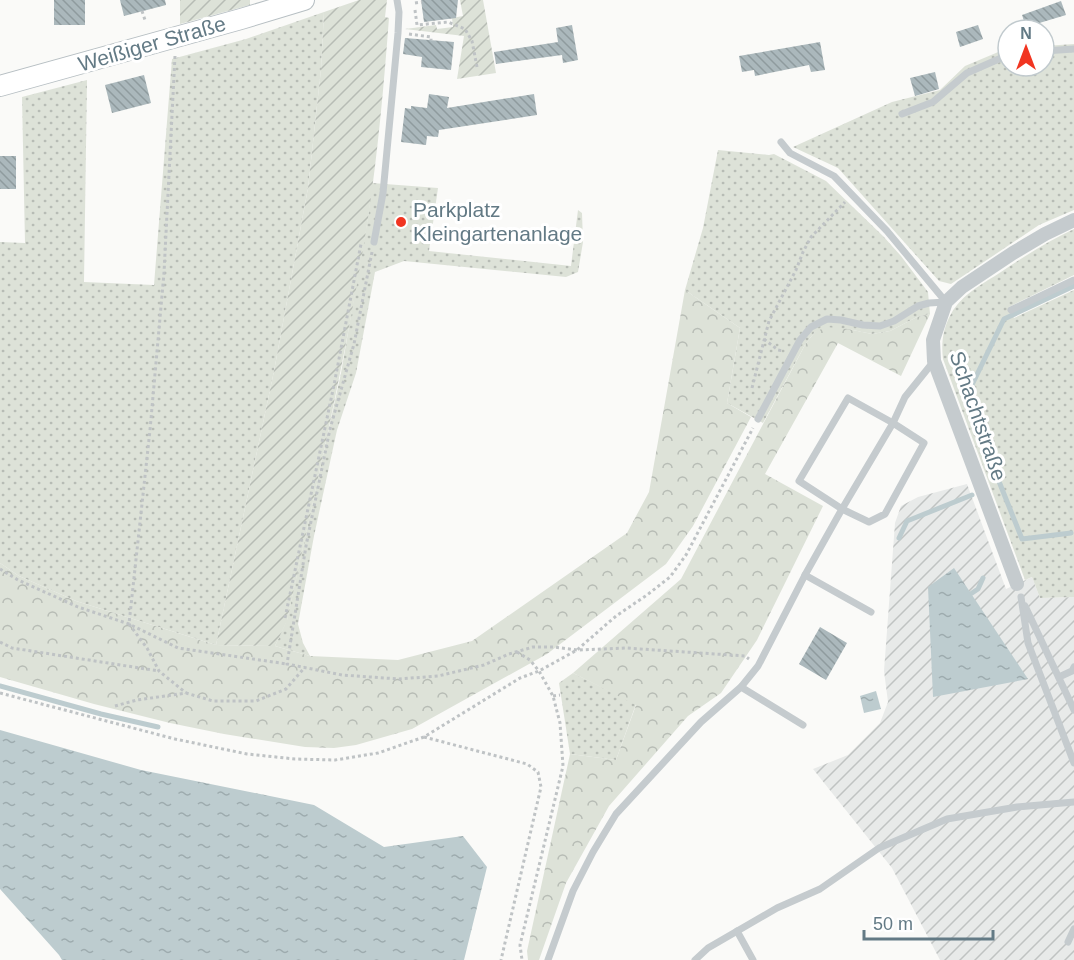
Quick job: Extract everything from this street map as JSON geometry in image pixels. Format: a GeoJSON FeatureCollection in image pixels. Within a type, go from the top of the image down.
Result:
{"type":"FeatureCollection","features":[{"type":"Feature","properties":{"kind":"street","name":"Weißiger Straße"},"geometry":{"type":"LineString","coordinates":[[0,86],[304,0]]}},
{"type":"Feature","properties":{"kind":"street"},"geometry":{"type":"LineString","coordinates":[[946,302],[962,287],[1013,253],[1074,220]]}},
{"type":"Feature","properties":{"kind":"street","name":"Schachtstraße"},"geometry":{"type":"LineString","coordinates":[[946,302],[933,340],[934,361],[1019,590]]}},
{"type":"Feature","properties":{"kind":"lane"},"geometry":{"type":"LineString","coordinates":[[374,242],[383,193],[398,33],[397,0]]}},
{"type":"Feature","properties":{"kind":"lane"},"geometry":{"type":"LineString","coordinates":[[1056,50],[1074,49]]}},
{"type":"Feature","properties":{"kind":"lane"},"geometry":{"type":"LineString","coordinates":[[902,114],[933,102],[967,73],[996,60]]}},
{"type":"Feature","properties":{"kind":"lane"},"geometry":{"type":"LineString","coordinates":[[781,142],[790,153],[834,176],[887,231],[946,302]]}},
{"type":"Feature","properties":{"kind":"lane"},"geometry":{"type":"LineString","coordinates":[[1011,310],[1074,280]]}},
{"type":"Feature","properties":{"kind":"lane"},"geometry":{"type":"LineString","coordinates":[[758,419],[800,340],[811,327],[827,319],[880,326],[894,321],[918,306],[946,302]]}},
{"type":"Feature","properties":{"kind":"lane"},"geometry":{"type":"LineString","coordinates":[[548,960],[573,891],[616,814],[701,722],[741,687],[758,666],[805,575],[893,423],[905,397],[934,361]]}},
{"type":"Feature","properties":{"kind":"lane"},"geometry":{"type":"LineString","coordinates":[[848,398],[924,443],[885,514],[869,522],[842,509],[800,481],[848,398]]}},
{"type":"Feature","properties":{"kind":"lane"},"geometry":{"type":"LineString","coordinates":[[805,575],[871,612]]}},
{"type":"Feature","properties":{"kind":"lane"},"geometry":{"type":"LineString","coordinates":[[1019,590],[1074,710]]}},
{"type":"Feature","properties":{"kind":"lane"},"geometry":{"type":"LineString","coordinates":[[1019,590],[1028,643],[1074,763]]}},
{"type":"Feature","properties":{"kind":"lane"},"geometry":{"type":"LineString","coordinates":[[1059,677],[1074,667]]}},
{"type":"Feature","properties":{"kind":"lane"},"geometry":{"type":"LineString","coordinates":[[741,687],[803,725]]}},
{"type":"Feature","properties":{"kind":"lane"},"geometry":{"type":"LineString","coordinates":[[695,960],[708,948],[777,908],[820,889],[879,848],[947,819],[1017,807],[1074,802]]}},
{"type":"Feature","properties":{"kind":"lane"},"geometry":{"type":"LineString","coordinates":[[1068,942],[1074,929]]}},
{"type":"Feature","properties":{"kind":"lane"},"geometry":{"type":"LineString","coordinates":[[737,931],[753,960]]}},
{"type":"Feature","properties":{"kind":"path"},"geometry":{"type":"LineString","coordinates":[[415,3],[422,2]]}},
{"type":"Feature","properties":{"kind":"path"},"geometry":{"type":"LineString","coordinates":[[416,10],[417,25],[448,22],[465,29],[472,41],[477,66]]}},
{"type":"Feature","properties":{"kind":"path"},"geometry":{"type":"LineString","coordinates":[[142,11],[145,20]]}},
{"type":"Feature","properties":{"kind":"path"},"geometry":{"type":"LineString","coordinates":[[398,33],[431,37],[431,40]]}},
{"type":"Feature","properties":{"kind":"path"},"geometry":{"type":"LineString","coordinates":[[176,54],[163,284],[129,624],[147,648],[159,671],[186,693],[213,701],[256,701],[286,690],[305,667]]}},
{"type":"Feature","properties":{"kind":"path"},"geometry":{"type":"LineString","coordinates":[[752,388],[769,321],[796,270],[802,252],[811,237],[836,213],[851,194]]}},
{"type":"Feature","properties":{"kind":"path"},"geometry":{"type":"LineString","coordinates":[[285,618],[362,239]]}},
{"type":"Feature","properties":{"kind":"path"},"geometry":{"type":"LineString","coordinates":[[286,664],[306,546],[328,441],[354,344],[374,242]]}},
{"type":"Feature","properties":{"kind":"path"},"geometry":{"type":"LineString","coordinates":[[764,339],[778,350],[792,354]]}},
{"type":"Feature","properties":{"kind":"path"},"geometry":{"type":"LineString","coordinates":[[0,693],[175,739],[247,754],[294,759],[335,760],[378,753],[424,737],[519,678],[539,671],[577,650],[616,616],[670,577],[686,555],[758,419]]}},
{"type":"Feature","properties":{"kind":"path"},"geometry":{"type":"LineString","coordinates":[[0,569],[18,580],[78,607],[129,624],[178,648],[305,667],[342,675],[399,679],[438,676],[484,665],[532,647],[577,650],[626,648],[745,656],[758,666]]}},
{"type":"Feature","properties":{"kind":"path"},"geometry":{"type":"LineString","coordinates":[[0,642],[12,648],[159,671]]}},
{"type":"Feature","properties":{"kind":"path"},"geometry":{"type":"LineString","coordinates":[[517,651],[530,660],[539,671],[552,696],[560,723],[563,766],[520,945],[522,960]]}},
{"type":"Feature","properties":{"kind":"path"},"geometry":{"type":"LineString","coordinates":[[115,706],[137,700],[186,693]]}},
{"type":"Feature","properties":{"kind":"path"},"geometry":{"type":"LineString","coordinates":[[552,696],[561,695]]}},
{"type":"Feature","properties":{"kind":"path"},"geometry":{"type":"LineString","coordinates":[[424,737],[527,764],[538,772],[541,787],[501,960]]}},
{"type":"Feature","properties":{"kind":"shaded area"},"geometry":{"type":"Polygon","coordinates":[[[967,484],[1006,589],[1032,577],[1040,598],[1074,597],[1074,960],[940,960],[892,868],[813,769],[848,755],[880,723],[888,702],[884,671],[895,523],[901,506],[918,497],[967,484]]]}},
{"type":"Feature","properties":{"kind":"green space"},"geometry":{"type":"Polygon","coordinates":[[[180,0],[250,0],[250,5],[180,24],[180,0]]]}},
{"type":"Feature","properties":{"kind":"green space"},"geometry":{"type":"Polygon","coordinates":[[[359,0],[387,0],[385,17],[389,18],[378,143],[351,319],[287,621],[275,646],[216,645],[274,371],[308,188],[321,69],[324,12],[359,0]]]}},
{"type":"Feature","properties":{"kind":"green space"},"geometry":{"type":"Polygon","coordinates":[[[460,0],[483,0],[496,73],[457,79],[464,36],[405,29],[436,25],[437,29],[453,27],[452,18],[463,16],[460,0]]]}},
{"type":"Feature","properties":{"kind":"green space"},"geometry":{"type":"Polygon","coordinates":[[[324,12],[321,69],[308,188],[274,371],[216,645],[76,601],[19,576],[0,563],[0,242],[25,243],[22,97],[87,80],[84,282],[154,285],[172,59],[246,39],[324,12]]]}},
{"type":"Feature","properties":{"kind":"green space"},"geometry":{"type":"Polygon","coordinates":[[[1074,44],[1074,210],[1039,225],[951,284],[939,281],[838,168],[793,147],[892,102],[940,90],[965,66],[996,53],[996,78],[1056,78],[1056,45],[1074,44]]]}},
{"type":"Feature","properties":{"kind":"green space"},"geometry":{"type":"Polygon","coordinates":[[[718,150],[774,154],[826,181],[883,236],[928,292],[930,314],[917,317],[890,331],[872,334],[848,329],[815,332],[806,343],[763,423],[727,403],[740,328],[685,290],[703,228],[718,150]]]}},
{"type":"Feature","properties":{"kind":"green space"},"geometry":{"type":"Polygon","coordinates":[[[372,183],[438,188],[429,251],[571,266],[578,210],[582,213],[583,242],[578,272],[566,277],[404,261],[375,272],[356,373],[337,430],[298,624],[303,643],[310,656],[275,646],[287,620],[341,373],[372,183]]]}},
{"type":"Feature","properties":{"kind":"green space"},"geometry":{"type":"Polygon","coordinates":[[[1074,229],[1074,275],[1009,307],[1014,318],[1074,290],[1074,597],[1040,598],[1032,577],[1025,580],[943,359],[944,330],[951,314],[967,295],[1028,255],[1074,229]]]}},
{"type":"Feature","properties":{"kind":"green space"},"geometry":{"type":"Polygon","coordinates":[[[685,290],[740,328],[727,403],[751,417],[693,526],[666,564],[547,654],[412,729],[356,745],[334,748],[305,747],[170,723],[0,677],[0,563],[19,576],[76,601],[216,645],[275,646],[310,656],[398,660],[472,641],[627,533],[649,492],[685,290]]]}},
{"type":"Feature","properties":{"kind":"green space"},"geometry":{"type":"Polygon","coordinates":[[[930,314],[901,376],[838,343],[765,474],[823,506],[757,640],[721,693],[688,716],[609,806],[566,883],[539,960],[528,960],[527,951],[570,754],[616,760],[636,705],[573,673],[681,579],[806,343],[815,332],[826,327],[872,334],[890,331],[917,317],[930,314]]]}},
{"type":"Feature","properties":{"kind":"green space"},"geometry":{"type":"Polygon","coordinates":[[[573,673],[636,704],[616,760],[570,754],[559,683],[573,673]]]}},
{"type":"Feature","properties":{"kind":"water"},"geometry":{"type":"Polygon","coordinates":[[[954,568],[1028,679],[933,697],[928,587],[954,568]]]}},
{"type":"Feature","properties":{"kind":"water"},"geometry":{"type":"Polygon","coordinates":[[[876,691],[881,709],[864,713],[860,696],[876,691]]]}},
{"type":"Feature","properties":{"kind":"water"},"geometry":{"type":"Polygon","coordinates":[[[0,730],[141,770],[314,805],[384,847],[463,836],[487,867],[464,960],[62,960],[0,889],[0,730]]]}},
{"type":"Feature","properties":{"kind":"building"},"geometry":{"type":"Polygon","coordinates":[[[54,0],[85,0],[85,25],[54,25],[54,0]]]}},
{"type":"Feature","properties":{"kind":"building"},"geometry":{"type":"Polygon","coordinates":[[[120,0],[165,0],[166,5],[124,16],[120,0]]]}},
{"type":"Feature","properties":{"kind":"building"},"geometry":{"type":"Polygon","coordinates":[[[421,0],[458,0],[456,18],[424,22],[421,0]]]}},
{"type":"Feature","properties":{"kind":"building"},"geometry":{"type":"Polygon","coordinates":[[[1061,1],[1066,15],[1056,18],[1023,18],[1022,15],[1061,1]]]}},
{"type":"Feature","properties":{"kind":"building"},"geometry":{"type":"Polygon","coordinates":[[[572,25],[578,60],[563,63],[562,55],[496,64],[494,52],[558,42],[556,28],[572,25]]]}},
{"type":"Feature","properties":{"kind":"building"},"geometry":{"type":"Polygon","coordinates":[[[978,25],[983,39],[960,47],[956,32],[978,25]]]}},
{"type":"Feature","properties":{"kind":"building"},"geometry":{"type":"Polygon","coordinates":[[[405,38],[454,42],[451,70],[421,67],[422,57],[403,54],[405,38]]]}},
{"type":"Feature","properties":{"kind":"building"},"geometry":{"type":"Polygon","coordinates":[[[820,42],[825,70],[811,72],[809,65],[755,76],[754,70],[742,72],[739,56],[820,42]]]}},
{"type":"Feature","properties":{"kind":"building"},"geometry":{"type":"Polygon","coordinates":[[[935,72],[939,89],[915,96],[910,78],[935,72]]]}},
{"type":"Feature","properties":{"kind":"building"},"geometry":{"type":"Polygon","coordinates":[[[144,75],[151,103],[112,113],[105,85],[144,75]]]}},
{"type":"Feature","properties":{"kind":"building"},"geometry":{"type":"Polygon","coordinates":[[[429,94],[449,97],[447,108],[534,94],[537,115],[439,130],[438,137],[427,136],[426,145],[401,142],[405,108],[411,109],[411,106],[427,108],[429,94]]]}},
{"type":"Feature","properties":{"kind":"building"},"geometry":{"type":"Polygon","coordinates":[[[0,156],[16,156],[16,189],[0,189],[0,156]]]}},
{"type":"Feature","properties":{"kind":"building"},"geometry":{"type":"Polygon","coordinates":[[[820,627],[847,643],[826,680],[799,664],[820,627]]]}},
{"type":"Feature","properties":{"kind":"waterway"},"geometry":{"type":"LineString","coordinates":[[1071,533],[1022,539],[968,393],[1004,319],[1074,286]]}},
{"type":"Feature","properties":{"kind":"waterway"},"geometry":{"type":"LineString","coordinates":[[899,538],[907,521],[972,495]]}},
{"type":"Feature","properties":{"kind":"waterway"},"geometry":{"type":"LineString","coordinates":[[972,593],[978,589],[983,578]]}},
{"type":"Feature","properties":{"kind":"waterway"},"geometry":{"type":"LineString","coordinates":[[0,686],[158,727]]}},
{"type":"Feature","properties":{"kind":"place","name":"Parkplatz Kleingartenanlage"},"geometry":{"type":"Point","coordinates":[401,222]}}]}
